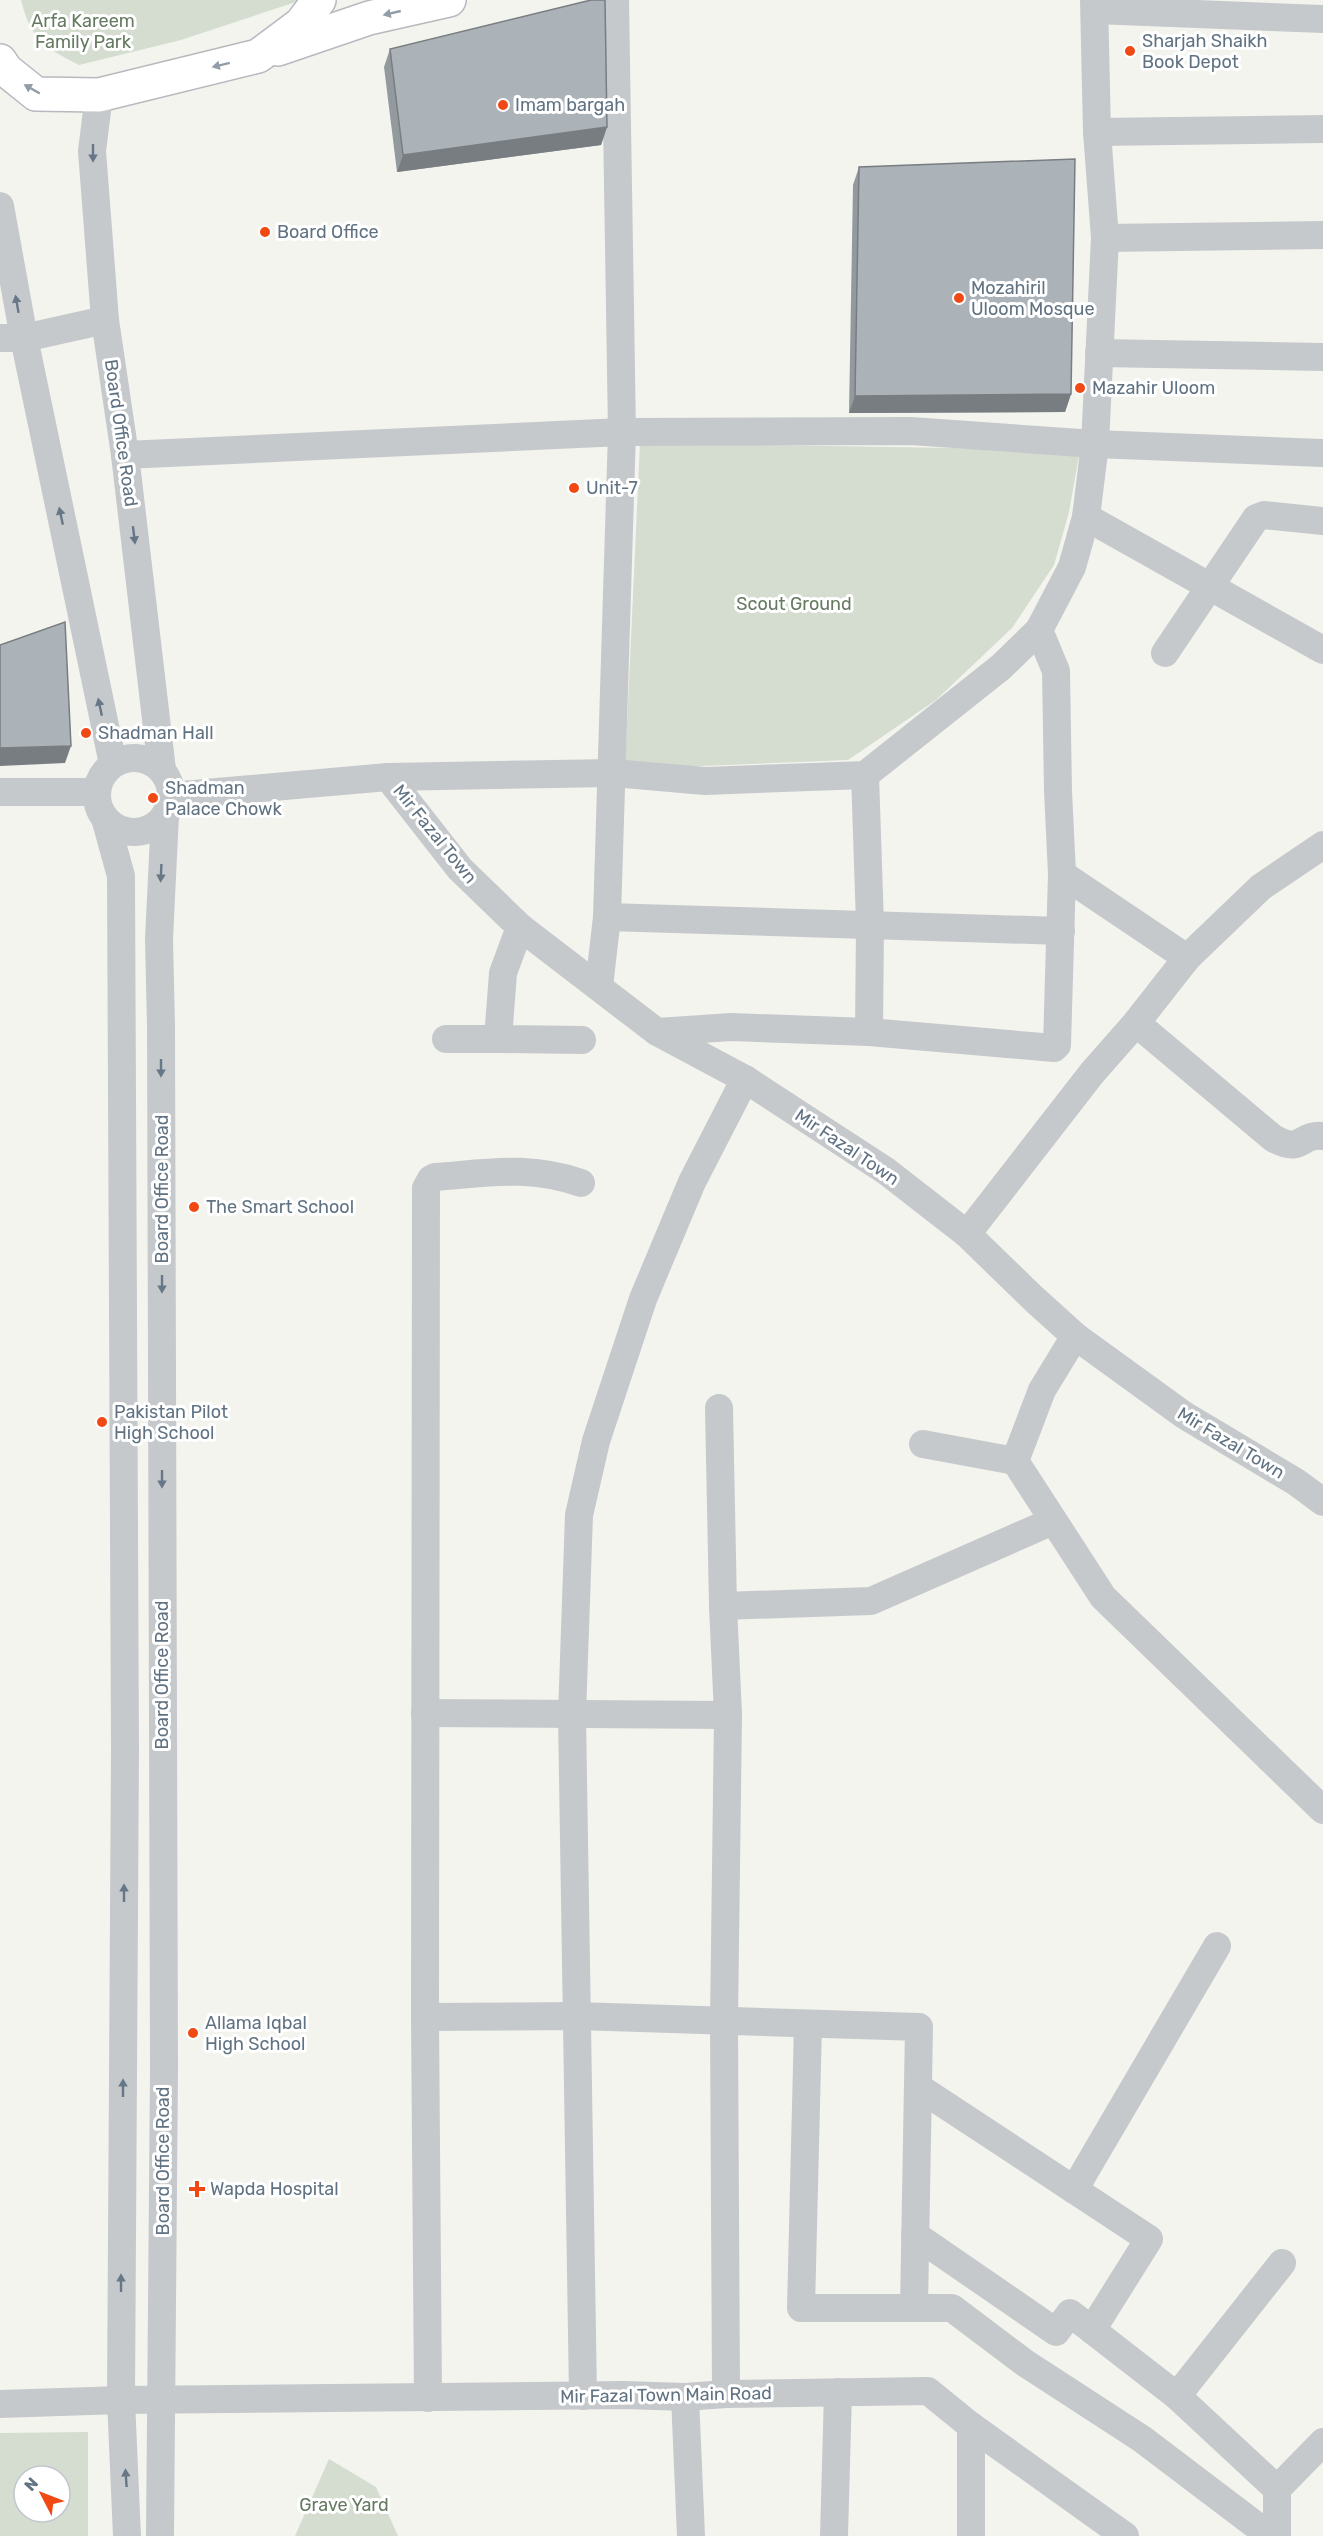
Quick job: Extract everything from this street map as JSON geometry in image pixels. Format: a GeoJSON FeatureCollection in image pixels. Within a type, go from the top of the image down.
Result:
{"type":"FeatureCollection","features":[{"type":"Feature","properties":{"kind":"main road"},"geometry":{"type":"LineString","coordinates":[[258,56],[301,24],[319,0]]}},
{"type":"Feature","properties":{"kind":"main road"},"geometry":{"type":"LineString","coordinates":[[0,61],[6,70],[36,94],[99,95],[258,56],[369,18],[449,0]]}},
{"type":"Feature","properties":{"kind":"street"},"geometry":{"type":"LineString","coordinates":[[599,987],[608,917],[622,432],[615,0]]}},
{"type":"Feature","properties":{"kind":"street"},"geometry":{"type":"LineString","coordinates":[[168,805],[388,777],[613,773],[705,781],[865,775],[974,689],[1039,630],[1072,567],[1086,517],[1095,444],[1105,238],[1097,132],[1094,5],[1323,18]]}},
{"type":"Feature","properties":{"kind":"street","name":"Board Office Road"},"geometry":{"type":"LineString","coordinates":[[99,95],[92,151],[105,320],[125,455],[162,770]]}},
{"type":"Feature","properties":{"kind":"street"},"geometry":{"type":"LineString","coordinates":[[1097,132],[1323,129]]}},
{"type":"Feature","properties":{"kind":"street"},"geometry":{"type":"LineString","coordinates":[[0,206],[12,338],[113,764]]}},
{"type":"Feature","properties":{"kind":"street"},"geometry":{"type":"LineString","coordinates":[[1105,238],[1323,235]]}},
{"type":"Feature","properties":{"kind":"street"},"geometry":{"type":"LineString","coordinates":[[12,338],[105,320]]}},
{"type":"Feature","properties":{"kind":"street"},"geometry":{"type":"LineString","coordinates":[[1099,353],[1323,357]]}},
{"type":"Feature","properties":{"kind":"street"},"geometry":{"type":"LineString","coordinates":[[125,455],[622,432],[911,431],[1095,444],[1323,453]]}},
{"type":"Feature","properties":{"kind":"street"},"geometry":{"type":"LineString","coordinates":[[1165,653],[1256,518],[1264,515],[1323,521]]}},
{"type":"Feature","properties":{"kind":"street"},"geometry":{"type":"LineString","coordinates":[[1086,517],[1323,650]]}},
{"type":"Feature","properties":{"kind":"street"},"geometry":{"type":"LineString","coordinates":[[1039,630],[1056,671],[1062,874],[1059,1042],[1054,1048]]}},
{"type":"Feature","properties":{"kind":"street"},"geometry":{"type":"LineString","coordinates":[[138,757],[150,761],[162,770],[168,805],[157,824],[136,832],[114,826],[105,818],[99,808],[97,792],[101,778],[113,764],[125,758],[138,757]]}},
{"type":"Feature","properties":{"kind":"street"},"geometry":{"type":"LineString","coordinates":[[865,775],[870,924],[869,1032]]}},
{"type":"Feature","properties":{"kind":"street","name":"Mir Fazal Town"},"geometry":{"type":"LineString","coordinates":[[388,777],[460,869],[519,927],[657,1032],[745,1078],[886,1171],[967,1234],[1075,1336],[1184,1415],[1296,1482],[1323,1502]]}},
{"type":"Feature","properties":{"kind":"street"},"geometry":{"type":"LineString","coordinates":[[0,792],[97,792]]}},
{"type":"Feature","properties":{"kind":"street","name":"Board Office Road"},"geometry":{"type":"LineString","coordinates":[[160,2536],[164,2070],[159,939],[168,805]]}},
{"type":"Feature","properties":{"kind":"street","name":"Board Office Road"},"geometry":{"type":"LineString","coordinates":[[105,818],[122,876],[125,1761],[121,2400],[127,2536]]}},
{"type":"Feature","properties":{"kind":"street"},"geometry":{"type":"LineString","coordinates":[[967,1234],[1092,1073],[1136,1023],[1187,958],[1261,887],[1323,845]]}},
{"type":"Feature","properties":{"kind":"street"},"geometry":{"type":"LineString","coordinates":[[1062,874],[1187,958]]}},
{"type":"Feature","properties":{"kind":"street"},"geometry":{"type":"LineString","coordinates":[[608,917],[1061,931]]}},
{"type":"Feature","properties":{"kind":"street"},"geometry":{"type":"LineString","coordinates":[[498,1039],[503,974],[519,927]]}},
{"type":"Feature","properties":{"kind":"street"},"geometry":{"type":"LineString","coordinates":[[1136,1023],[1273,1138],[1287,1146],[1298,1144],[1315,1135],[1323,1136]]}},
{"type":"Feature","properties":{"kind":"street"},"geometry":{"type":"LineString","coordinates":[[657,1032],[732,1027],[869,1032],[1054,1048],[1092,1073]]}},
{"type":"Feature","properties":{"kind":"street"},"geometry":{"type":"LineString","coordinates":[[446,1039],[582,1040]]}},
{"type":"Feature","properties":{"kind":"street"},"geometry":{"type":"LineString","coordinates":[[583,2396],[572,1715],[579,1515],[596,1441],[642,1299],[692,1182],[745,1078]]}},
{"type":"Feature","properties":{"kind":"street"},"geometry":{"type":"LineString","coordinates":[[428,2398],[425,1713],[428,1183],[435,1178],[534,1171],[556,1174],[581,1183]]}},
{"type":"Feature","properties":{"kind":"street"},"geometry":{"type":"LineString","coordinates":[[1015,1461],[1042,1390],[1075,1336]]}},
{"type":"Feature","properties":{"kind":"street"},"geometry":{"type":"LineString","coordinates":[[719,1408],[723,1606],[728,1715],[724,2021],[726,2394]]}},
{"type":"Feature","properties":{"kind":"street"},"geometry":{"type":"LineString","coordinates":[[923,1444],[1015,1461],[1103,1597],[1323,1810]]}},
{"type":"Feature","properties":{"kind":"street"},"geometry":{"type":"LineString","coordinates":[[723,1606],[871,1602],[1053,1521]]}},
{"type":"Feature","properties":{"kind":"street"},"geometry":{"type":"LineString","coordinates":[[425,1713],[728,1715]]}},
{"type":"Feature","properties":{"kind":"street"},"geometry":{"type":"LineString","coordinates":[[1074,2190],[1217,1946]]}},
{"type":"Feature","properties":{"kind":"street"},"geometry":{"type":"LineString","coordinates":[[425,2017],[577,2016],[919,2027],[914,2308]]}},
{"type":"Feature","properties":{"kind":"street"},"geometry":{"type":"LineString","coordinates":[[808,2024],[801,2308],[952,2308],[1025,2363],[1142,2439],[1269,2536]]}},
{"type":"Feature","properties":{"kind":"street"},"geometry":{"type":"LineString","coordinates":[[918,2087],[1149,2239],[1092,2330]]}},
{"type":"Feature","properties":{"kind":"street"},"geometry":{"type":"LineString","coordinates":[[915,2235],[1056,2332],[1070,2313],[1177,2396],[1278,2489]]}},
{"type":"Feature","properties":{"kind":"street"},"geometry":{"type":"LineString","coordinates":[[1177,2396],[1282,2263]]}},
{"type":"Feature","properties":{"kind":"street","name":"Mir Fazal Town Main Road"},"geometry":{"type":"LineString","coordinates":[[0,2404],[121,2400],[685,2397],[726,2394],[928,2391],[971,2426],[1125,2536]]}},
{"type":"Feature","properties":{"kind":"street"},"geometry":{"type":"LineString","coordinates":[[834,2536],[838,2392]]}},
{"type":"Feature","properties":{"kind":"street"},"geometry":{"type":"LineString","coordinates":[[685,2397],[691,2536]]}},
{"type":"Feature","properties":{"kind":"street"},"geometry":{"type":"LineString","coordinates":[[971,2426],[971,2536]]}},
{"type":"Feature","properties":{"kind":"street"},"geometry":{"type":"LineString","coordinates":[[1277,2536],[1278,2489],[1323,2442]]}},
{"type":"Feature","properties":{"kind":"green space","name":"Arfa Kareem Family Park"},"geometry":{"type":"Polygon","coordinates":[[[21,0],[302,0],[181,40],[79,65],[41,41],[29,24],[21,0]]]}},
{"type":"Feature","properties":{"kind":"green space","name":"Scout Ground"},"geometry":{"type":"Polygon","coordinates":[[[640,443],[1080,450],[1069,512],[1054,565],[1012,628],[936,700],[848,760],[625,769],[640,443]]]}},
{"type":"Feature","properties":{"kind":"green space"},"geometry":{"type":"Polygon","coordinates":[[[88,2432],[88,2536],[0,2536],[0,2433],[88,2432]]]}},
{"type":"Feature","properties":{"kind":"green space","name":"Grave Yard"},"geometry":{"type":"Polygon","coordinates":[[[329,2459],[376,2487],[398,2536],[295,2536],[329,2459]]]}},
{"type":"Feature","properties":{"kind":"building","name":"Imam bargah"},"geometry":{"type":"Polygon","coordinates":[[[591,0],[605,0],[607,127],[403,155],[390,49],[591,0]]]}},
{"type":"Feature","properties":{"kind":"building","name":"Mozahiril Uloom Mosque"},"geometry":{"type":"Polygon","coordinates":[[[1075,159],[1071,394],[855,396],[859,167],[1075,159]]]}},
{"type":"Feature","properties":{"kind":"building","name":"Shadman Hall"},"geometry":{"type":"Polygon","coordinates":[[[65,622],[71,746],[0,748],[0,645],[65,622]]]}},
{"type":"Feature","properties":{"kind":"place","name":"Sharjah Shaikh Book Depot"},"geometry":{"type":"Point","coordinates":[1130,51]}},
{"type":"Feature","properties":{"kind":"place","name":"Imam bargah"},"geometry":{"type":"Point","coordinates":[503,105]}},
{"type":"Feature","properties":{"kind":"place","name":"Board Office"},"geometry":{"type":"Point","coordinates":[265,232]}},
{"type":"Feature","properties":{"kind":"place","name":"Mozahiril Uloom Mosque"},"geometry":{"type":"Point","coordinates":[959,298]}},
{"type":"Feature","properties":{"kind":"place","name":"Mazahir Uloom"},"geometry":{"type":"Point","coordinates":[1080,388]}},
{"type":"Feature","properties":{"kind":"place","name":"Unit-7"},"geometry":{"type":"Point","coordinates":[574,488]}},
{"type":"Feature","properties":{"kind":"place","name":"Shadman Hall"},"geometry":{"type":"Point","coordinates":[86,733]}},
{"type":"Feature","properties":{"kind":"place","name":"Shadman Palace Chowk"},"geometry":{"type":"Point","coordinates":[153,798]}},
{"type":"Feature","properties":{"kind":"place","name":"The Smart School"},"geometry":{"type":"Point","coordinates":[194,1207]}},
{"type":"Feature","properties":{"kind":"place","name":"Pakistan Pilot High School"},"geometry":{"type":"Point","coordinates":[102,1422]}},
{"type":"Feature","properties":{"kind":"place","name":"Allama Iqbal High School"},"geometry":{"type":"Point","coordinates":[193,2033]}},
{"type":"Feature","properties":{"kind":"place","name":"Wapda Hospital"},"geometry":{"type":"Point","coordinates":[197,2189]}}]}
